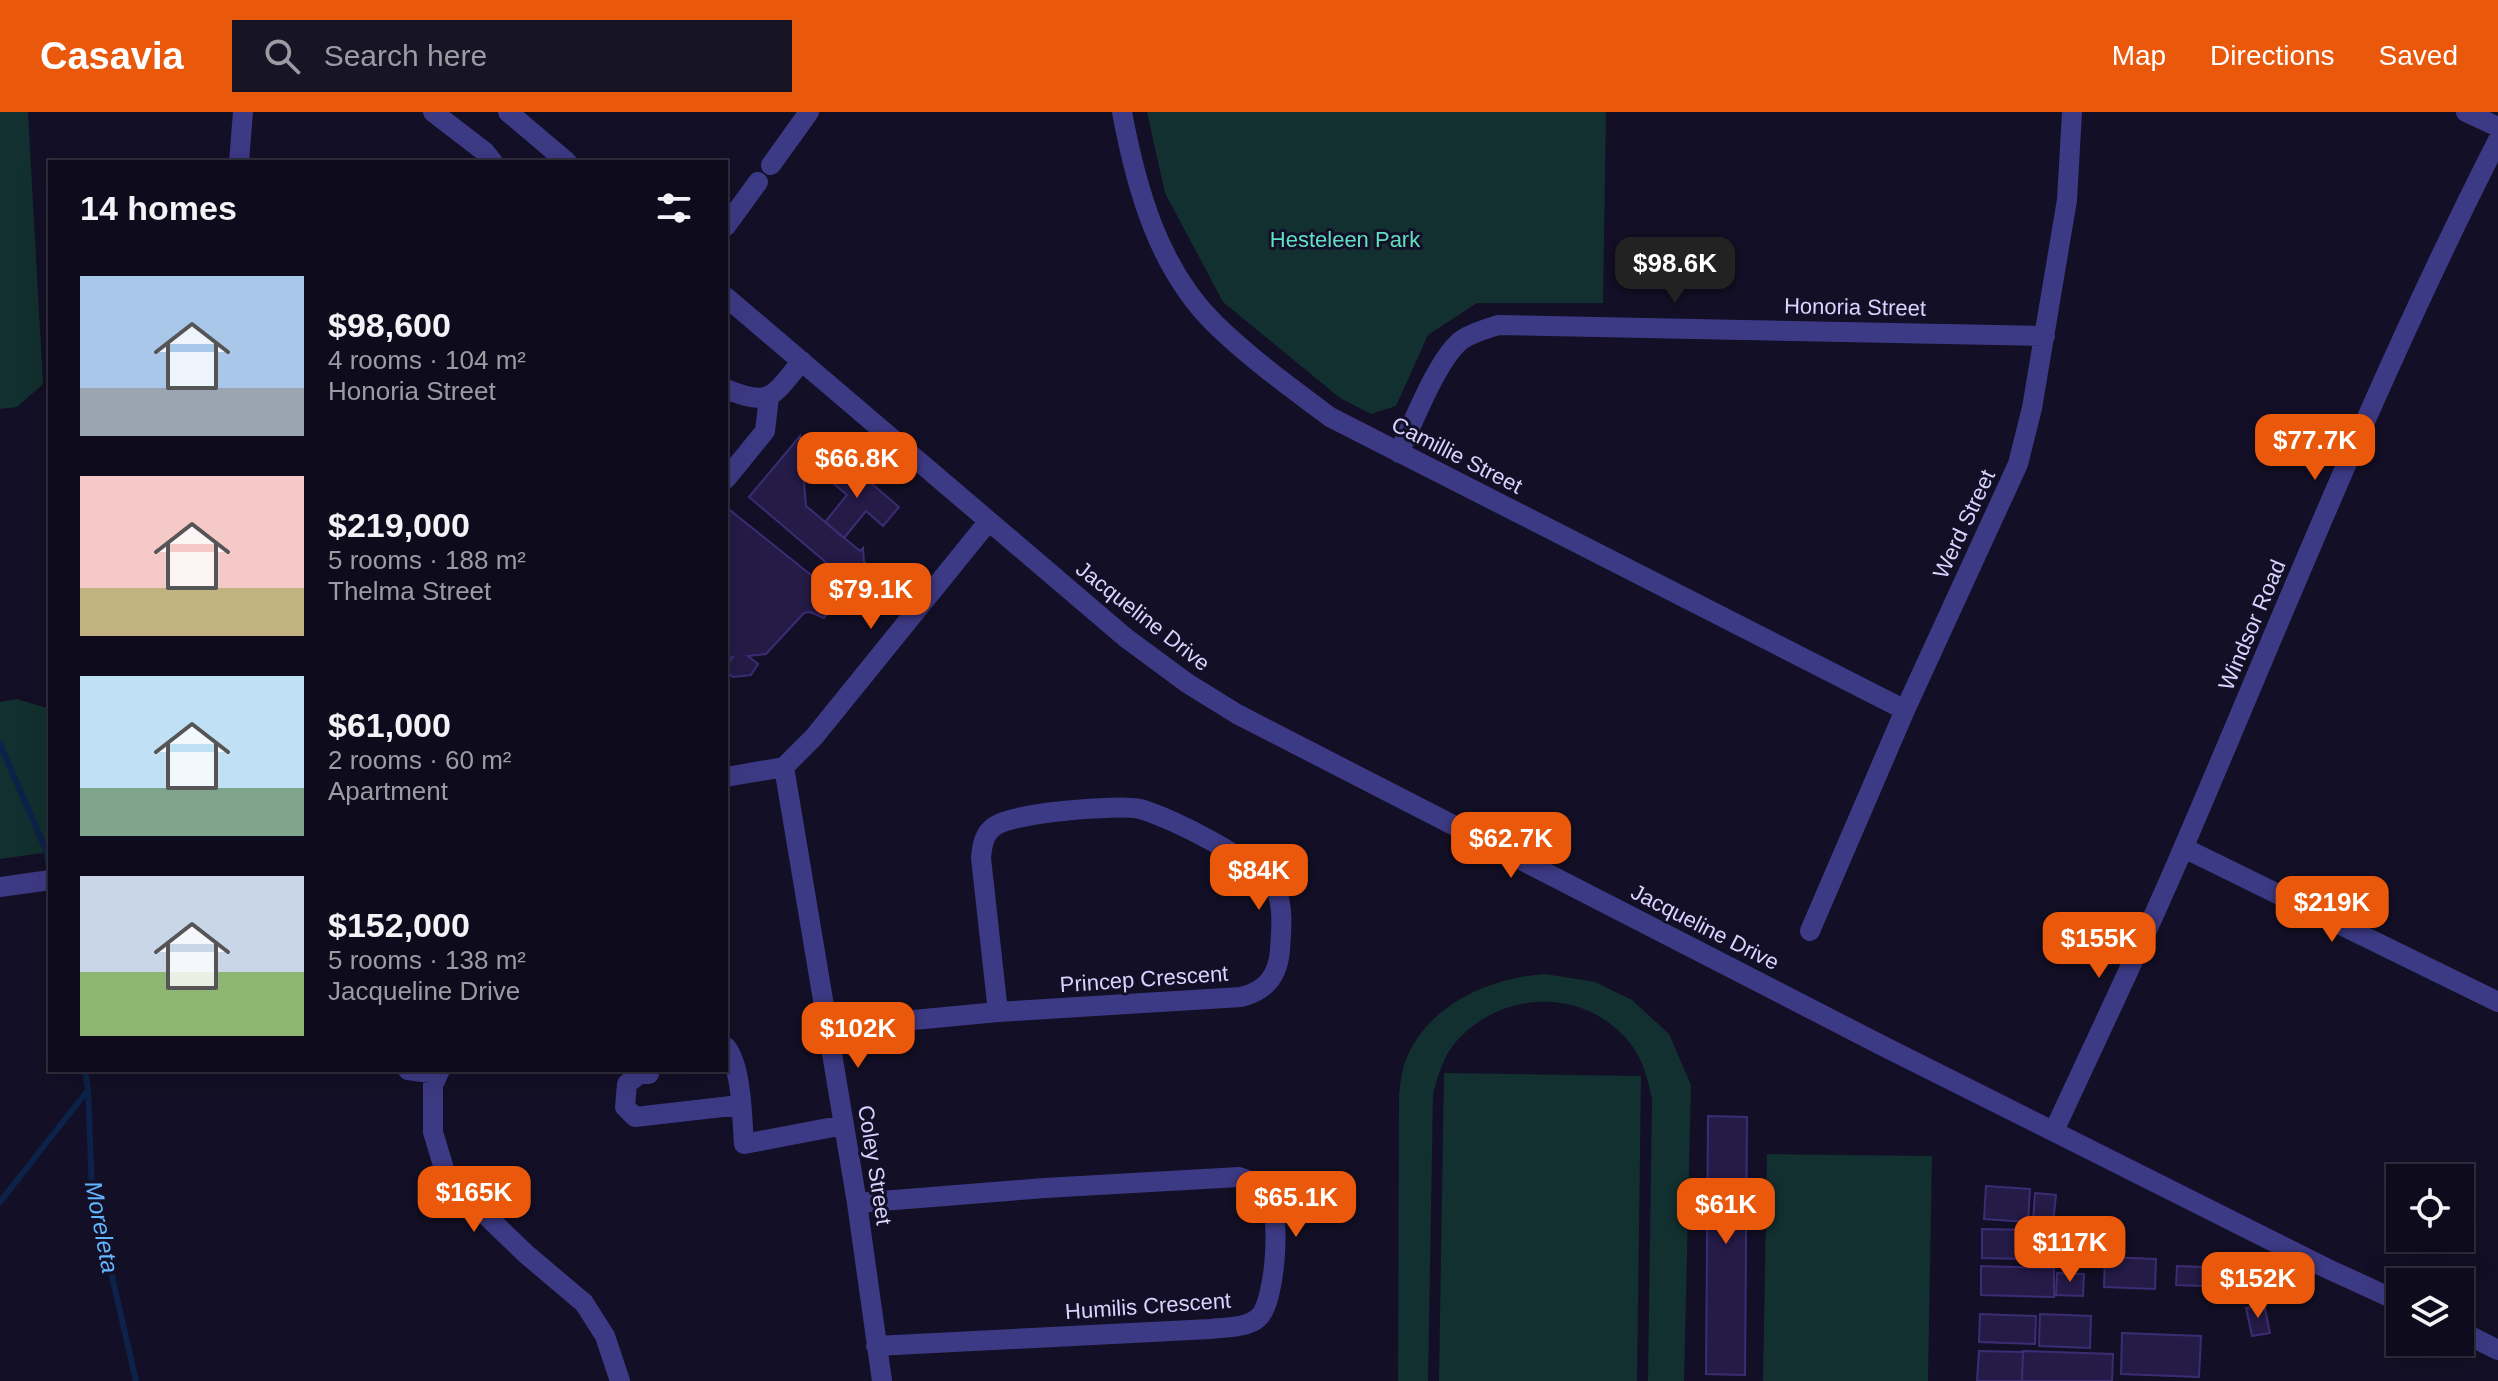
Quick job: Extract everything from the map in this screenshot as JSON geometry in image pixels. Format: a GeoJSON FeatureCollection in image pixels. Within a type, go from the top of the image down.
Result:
{"type":"FeatureCollection","features":[{"type":"Feature","properties":{"kind":"street"},"geometry":{"type":"LineString","coordinates":[[239,160],[243,112]]}},
{"type":"Feature","properties":{"kind":"street"},"geometry":{"type":"LineString","coordinates":[[433,112],[491,160]]}},
{"type":"Feature","properties":{"kind":"street"},"geometry":{"type":"LineString","coordinates":[[508,112],[565,160]]}},
{"type":"Feature","properties":{"kind":"street"},"geometry":{"type":"LineString","coordinates":[[771,165],[809,112]]}},
{"type":"Feature","properties":{"kind":"street","name":"Camillie Street"},"geometry":{"type":"LineString","coordinates":[[1122,112],[1142,199],[1162,248],[1213,322],[1285,383],[1330,417],[1905,710]]}},
{"type":"Feature","properties":{"kind":"street","name":"Werd Street"},"geometry":{"type":"LineString","coordinates":[[1810,931],[1905,710],[2018,464],[2032,408],[2067,200],[2072,112]]}},
{"type":"Feature","properties":{"kind":"street"},"geometry":{"type":"LineString","coordinates":[[2466,112],[2498,127]]}},
{"type":"Feature","properties":{"kind":"street","name":"Windsor Road"},"geometry":{"type":"LineString","coordinates":[[2054,1131],[2184,848],[2329,505],[2469,196],[2498,140]]}},
{"type":"Feature","properties":{"kind":"street"},"geometry":{"type":"LineString","coordinates":[[728,223],[758,182]]}},
{"type":"Feature","properties":{"kind":"street","name":"Jacqueline Drive"},"geometry":{"type":"LineString","coordinates":[[728,299],[1152,659],[1237,714],[2054,1131],[2386,1296]]}},
{"type":"Feature","properties":{"kind":"street","name":"Honoria Street"},"geometry":{"type":"LineString","coordinates":[[1399,453],[1453,348],[1473,334],[1498,325],[2045,336]]}},
{"type":"Feature","properties":{"kind":"street"},"geometry":{"type":"LineString","coordinates":[[728,390],[752,399],[769,397],[802,361]]}},
{"type":"Feature","properties":{"kind":"street"},"geometry":{"type":"LineString","coordinates":[[728,477],[765,431],[769,397]]}},
{"type":"Feature","properties":{"kind":"street"},"geometry":{"type":"LineString","coordinates":[[728,777],[784,767],[814,737],[988,522]]}},
{"type":"Feature","properties":{"kind":"street","name":"Coley Street"},"geometry":{"type":"LineString","coordinates":[[784,767],[857,1203],[882,1381]]}},
{"type":"Feature","properties":{"kind":"street","name":"Princep Crescent"},"geometry":{"type":"LineString","coordinates":[[828,1028],[998,1012],[1255,994],[1266,988],[1279,964],[1281,912],[1275,889],[1256,869],[1235,854],[1141,809],[1106,806],[1006,820],[988,833],[981,858],[998,1012]]}},
{"type":"Feature","properties":{"kind":"street"},"geometry":{"type":"LineString","coordinates":[[2184,848],[2498,1002]]}},
{"type":"Feature","properties":{"kind":"street"},"geometry":{"type":"LineString","coordinates":[[0,887],[48,880]]}},
{"type":"Feature","properties":{"kind":"street"},"geometry":{"type":"LineString","coordinates":[[728,1052],[735,1070],[744,1144],[844,1125]]}},
{"type":"Feature","properties":{"kind":"street"},"geometry":{"type":"LineString","coordinates":[[438,1072],[433,1085],[433,1132],[445,1172],[526,1254],[584,1303],[605,1336],[620,1381]]}},
{"type":"Feature","properties":{"kind":"street"},"geometry":{"type":"LineString","coordinates":[[649,1074],[639,1074],[627,1084],[625,1107],[635,1117],[740,1105]]}},
{"type":"Feature","properties":{"kind":"street","name":"Humilis Crescent"},"geometry":{"type":"LineString","coordinates":[[857,1203],[1239,1177],[1267,1192],[1274,1207],[1271,1293],[1266,1309],[1257,1320],[1235,1327],[1210,1329],[876,1346]]}},
{"type":"Feature","properties":{"kind":"street"},"geometry":{"type":"LineString","coordinates":[[2474,1338],[2498,1350]]}},
{"type":"Feature","properties":{"kind":"green space"},"geometry":{"type":"Polygon","coordinates":[[[0,112],[28,112],[43,384],[17,407],[0,409],[0,112]]]}},
{"type":"Feature","properties":{"kind":"green space","name":"Hesteleen Park"},"geometry":{"type":"Polygon","coordinates":[[[1147,112],[1606,112],[1603,303],[1477,303],[1428,335],[1396,406],[1371,414],[1340,398],[1223,302],[1165,193],[1147,112]]]}},
{"type":"Feature","properties":{"kind":"green space"},"geometry":{"type":"Polygon","coordinates":[[[17,699],[48,708],[48,852],[0,859],[0,702],[17,699]]]}},
{"type":"Feature","properties":{"kind":"green space"},"geometry":{"type":"Polygon","coordinates":[[[1545,974],[1595,982],[1632,1000],[1669,1034],[1691,1085],[1684,1381],[1648,1381],[1652,1099],[1643,1065],[1633,1047],[1615,1027],[1593,1013],[1570,1005],[1545,1002],[1520,1004],[1496,1012],[1474,1025],[1455,1043],[1441,1067],[1433,1094],[1428,1381],[1398,1381],[1399,1096],[1404,1065],[1413,1044],[1442,1011],[1481,989],[1545,974]]]}},
{"type":"Feature","properties":{"kind":"green space"},"geometry":{"type":"Polygon","coordinates":[[[1444,1073],[1641,1076],[1637,1381],[1439,1381],[1444,1073]]]}},
{"type":"Feature","properties":{"kind":"green space"},"geometry":{"type":"Polygon","coordinates":[[[1767,1154],[1932,1156],[1928,1381],[1763,1381],[1767,1154]]]}},
{"type":"Feature","properties":{"kind":"building"},"geometry":{"type":"Polygon","coordinates":[[[800,436],[806,506],[860,551],[863,548],[864,562],[872,569],[856,588],[749,497],[800,436]]]}},
{"type":"Feature","properties":{"kind":"building"},"geometry":{"type":"Polygon","coordinates":[[[843,459],[899,507],[883,526],[866,511],[844,538],[825,522],[847,495],[827,478],[843,459]]]}},
{"type":"Feature","properties":{"kind":"building"},"geometry":{"type":"Polygon","coordinates":[[[728,509],[841,599],[824,618],[810,612],[804,613],[766,654],[748,656],[758,664],[751,675],[733,677],[728,673],[728,663],[733,657],[728,658],[728,509]]]}},
{"type":"Feature","properties":{"kind":"building"},"geometry":{"type":"Polygon","coordinates":[[[872,569],[883,577],[867,597],[856,588],[872,569]]]}},
{"type":"Feature","properties":{"kind":"building"},"geometry":{"type":"Polygon","coordinates":[[[1708,1116],[1747,1117],[1745,1375],[1706,1374],[1708,1116]]]}},
{"type":"Feature","properties":{"kind":"building"},"geometry":{"type":"Polygon","coordinates":[[[1986,1186],[2030,1189],[2028,1222],[1984,1219],[1986,1186]]]}},
{"type":"Feature","properties":{"kind":"building"},"geometry":{"type":"Polygon","coordinates":[[[2035,1193],[2056,1195],[2053,1224],[2033,1222],[2035,1193]]]}},
{"type":"Feature","properties":{"kind":"building"},"geometry":{"type":"Polygon","coordinates":[[[1982,1229],[2099,1231],[2098,1261],[1982,1258],[1982,1229]]]}},
{"type":"Feature","properties":{"kind":"building"},"geometry":{"type":"Polygon","coordinates":[[[2105,1257],[2156,1259],[2155,1289],[2104,1287],[2105,1257]]]}},
{"type":"Feature","properties":{"kind":"building"},"geometry":{"type":"Polygon","coordinates":[[[1981,1266],[2054,1268],[2054,1297],[1981,1295],[1981,1266]]]}},
{"type":"Feature","properties":{"kind":"building"},"geometry":{"type":"Polygon","coordinates":[[[2177,1266],[2205,1267],[2204,1286],[2176,1285],[2177,1266]]]}},
{"type":"Feature","properties":{"kind":"building"},"geometry":{"type":"Polygon","coordinates":[[[2214,1269],[2242,1280],[2235,1297],[2207,1287],[2214,1269]]]}},
{"type":"Feature","properties":{"kind":"building"},"geometry":{"type":"Polygon","coordinates":[[[2057,1273],[2084,1274],[2083,1296],[2056,1295],[2057,1273]]]}},
{"type":"Feature","properties":{"kind":"building"},"geometry":{"type":"Polygon","coordinates":[[[2264,1304],[2270,1333],[2252,1336],[2246,1308],[2264,1304]]]}},
{"type":"Feature","properties":{"kind":"building"},"geometry":{"type":"Polygon","coordinates":[[[1980,1314],[2036,1316],[2035,1344],[1979,1342],[1980,1314]]]}},
{"type":"Feature","properties":{"kind":"building"},"geometry":{"type":"Polygon","coordinates":[[[2040,1314],[2091,1316],[2090,1348],[2039,1346],[2040,1314]]]}},
{"type":"Feature","properties":{"kind":"building"},"geometry":{"type":"Polygon","coordinates":[[[2122,1333],[2201,1336],[2199,1377],[2121,1374],[2122,1333]]]}},
{"type":"Feature","properties":{"kind":"building"},"geometry":{"type":"Polygon","coordinates":[[[1979,1351],[2023,1352],[2022,1381],[1977,1381],[1979,1351]]]}},
{"type":"Feature","properties":{"kind":"building"},"geometry":{"type":"Polygon","coordinates":[[[2023,1351],[2113,1354],[2112,1381],[2022,1381],[2023,1351]]]}},
{"type":"Feature","properties":{"kind":"waterway","name":"Moreleta"},"geometry":{"type":"LineString","coordinates":[[0,744],[46,850],[48,862]]}},
{"type":"Feature","properties":{"kind":"waterway","name":"Moreleta"},"geometry":{"type":"LineString","coordinates":[[85,1072],[92,1189],[136,1381]]}},
{"type":"Feature","properties":{"kind":"waterway"},"geometry":{"type":"LineString","coordinates":[[0,1202],[88,1090]]}}]}
